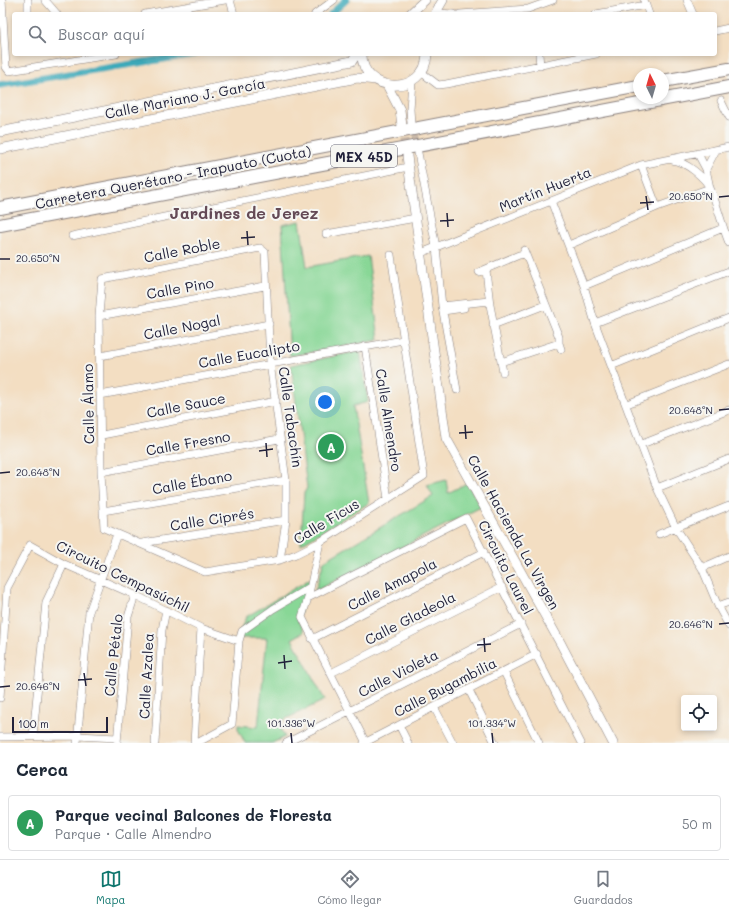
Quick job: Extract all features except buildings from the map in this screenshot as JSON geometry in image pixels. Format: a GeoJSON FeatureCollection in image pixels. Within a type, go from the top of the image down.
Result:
{"type":"FeatureCollection","features":[{"type":"Feature","properties":{"kind":"highway"},"geometry":{"type":"LineString","coordinates":[[669,80],[729,69]]}},
{"type":"Feature","properties":{"kind":"highway","name":"Carretera Querétaro - Irapuato (Cuota)"},"geometry":{"type":"LineString","coordinates":[[0,208],[633,87]]}},
{"type":"Feature","properties":{"kind":"highway","name":"Carretera Querétaro - Irapuato (Cuota)"},"geometry":{"type":"LineString","coordinates":[[0,225],[729,87]]}},
{"type":"Feature","properties":{"kind":"street"},"geometry":{"type":"LineString","coordinates":[[2,0],[6,67],[9,70],[103,56]]}},
{"type":"Feature","properties":{"kind":"street"},"geometry":{"type":"LineString","coordinates":[[28,0],[28,12]]}},
{"type":"Feature","properties":{"kind":"street"},"geometry":{"type":"LineString","coordinates":[[45,0],[55,12]]}},
{"type":"Feature","properties":{"kind":"street"},"geometry":{"type":"LineString","coordinates":[[156,12],[225,0]]}},
{"type":"Feature","properties":{"kind":"street"},"geometry":{"type":"LineString","coordinates":[[230,0],[233,12]]}},
{"type":"Feature","properties":{"kind":"street"},"geometry":{"type":"LineString","coordinates":[[318,12],[334,0]]}},
{"type":"Feature","properties":{"kind":"street"},"geometry":{"type":"LineString","coordinates":[[412,12],[425,0]]}},
{"type":"Feature","properties":{"kind":"street"},"geometry":{"type":"LineString","coordinates":[[436,12],[443,0]]}},
{"type":"Feature","properties":{"kind":"street"},"geometry":{"type":"LineString","coordinates":[[529,12],[553,0]]}},
{"type":"Feature","properties":{"kind":"street"},"geometry":{"type":"LineString","coordinates":[[687,0],[692,12]]}},
{"type":"Feature","properties":{"kind":"street"},"geometry":{"type":"LineString","coordinates":[[604,12],[645,2],[648,12]]}},
{"type":"Feature","properties":{"kind":"street"},"geometry":{"type":"LineString","coordinates":[[717,31],[729,28]]}},
{"type":"Feature","properties":{"kind":"street","name":"Calle Mariano J. García"},"geometry":{"type":"LineString","coordinates":[[0,132],[352,61],[356,56]]}},
{"type":"Feature","properties":{"kind":"street"},"geometry":{"type":"LineString","coordinates":[[363,56],[367,70],[376,80],[387,85],[400,86],[412,81],[421,72],[427,60],[427,56]]}},
{"type":"Feature","properties":{"kind":"street"},"geometry":{"type":"LineString","coordinates":[[539,56],[540,66]]}},
{"type":"Feature","properties":{"kind":"street"},"geometry":{"type":"LineString","coordinates":[[421,72],[438,85],[587,56]]}},
{"type":"Feature","properties":{"kind":"street","name":"Calle Mariano J. García"},"geometry":{"type":"LineString","coordinates":[[0,149],[357,78],[376,80]]}},
{"type":"Feature","properties":{"kind":"street"},"geometry":{"type":"LineString","coordinates":[[406,125],[410,109],[412,81]]}},
{"type":"Feature","properties":{"kind":"street"},"geometry":{"type":"LineString","coordinates":[[387,85],[406,125]]}},
{"type":"Feature","properties":{"kind":"street"},"geometry":{"type":"LineString","coordinates":[[721,101],[729,117]]}},
{"type":"Feature","properties":{"kind":"street"},"geometry":{"type":"LineString","coordinates":[[668,159],[729,147]]}},
{"type":"Feature","properties":{"kind":"street"},"geometry":{"type":"LineString","coordinates":[[706,169],[716,150]]}},
{"type":"Feature","properties":{"kind":"street"},"geometry":{"type":"LineString","coordinates":[[418,154],[436,247],[443,308],[456,390]]}},
{"type":"Feature","properties":{"kind":"street"},"geometry":{"type":"LineString","coordinates":[[698,154],[706,169],[710,188],[729,243]]}},
{"type":"Feature","properties":{"kind":"street","name":"Calle Hacienda La Virgen"},"geometry":{"type":"LineString","coordinates":[[407,156],[446,438],[561,644],[613,743]]}},
{"type":"Feature","properties":{"kind":"street","name":"Martín Huerta"},"geometry":{"type":"LineString","coordinates":[[420,253],[641,165],[668,159],[681,162],[690,167],[710,188]]}},
{"type":"Feature","properties":{"kind":"street"},"geometry":{"type":"LineString","coordinates":[[641,165],[657,207]]}},
{"type":"Feature","properties":{"kind":"street"},"geometry":{"type":"LineString","coordinates":[[72,236],[408,167]]}},
{"type":"Feature","properties":{"kind":"street"},"geometry":{"type":"LineString","coordinates":[[569,245],[657,207],[710,188]]}},
{"type":"Feature","properties":{"kind":"street"},"geometry":{"type":"LineString","coordinates":[[551,201],[569,245],[584,286],[595,323],[658,488],[676,528],[702,568],[718,606],[729,626]]}},
{"type":"Feature","properties":{"kind":"street"},"geometry":{"type":"LineString","coordinates":[[326,234],[416,218]]}},
{"type":"Feature","properties":{"kind":"street"},"geometry":{"type":"LineString","coordinates":[[584,286],[723,228]]}},
{"type":"Feature","properties":{"kind":"street","name":"Calle Roble"},"geometry":{"type":"LineString","coordinates":[[102,279],[260,248],[265,252]]}},
{"type":"Feature","properties":{"kind":"street","name":"Calle Tabachín"},"geometry":{"type":"LineString","coordinates":[[265,252],[265,286],[269,324],[270,363],[276,401],[279,439],[286,480],[286,520],[280,560]]}},
{"type":"Feature","properties":{"kind":"street"},"geometry":{"type":"LineString","coordinates":[[501,362],[560,346],[559,337],[524,252],[483,271],[499,359],[503,372]]}},
{"type":"Feature","properties":{"kind":"street"},"geometry":{"type":"LineString","coordinates":[[391,255],[404,340]]}},
{"type":"Feature","properties":{"kind":"street"},"geometry":{"type":"LineString","coordinates":[[595,323],[729,271]]}},
{"type":"Feature","properties":{"kind":"street","name":"Calle Álamo"},"geometry":{"type":"LineString","coordinates":[[102,279],[99,316],[102,435],[101,472],[104,528]]}},
{"type":"Feature","properties":{"kind":"street","name":"Calle Pino"},"geometry":{"type":"LineString","coordinates":[[99,316],[265,286]]}},
{"type":"Feature","properties":{"kind":"street"},"geometry":{"type":"LineString","coordinates":[[443,308],[489,303]]}},
{"type":"Feature","properties":{"kind":"street"},"geometry":{"type":"LineString","coordinates":[[493,325],[545,305]]}},
{"type":"Feature","properties":{"kind":"street"},"geometry":{"type":"LineString","coordinates":[[611,366],[729,318]]}},
{"type":"Feature","properties":{"kind":"street","name":"Calle Nogal"},"geometry":{"type":"LineString","coordinates":[[100,356],[269,324]]}},
{"type":"Feature","properties":{"kind":"street","name":"Calle Eucalipto"},"geometry":{"type":"LineString","coordinates":[[100,395],[270,363],[404,340]]}},
{"type":"Feature","properties":{"kind":"street","name":"Calle Ficus"},"geometry":{"type":"LineString","coordinates":[[104,528],[205,572],[280,560],[320,542],[424,476],[404,340]]}},
{"type":"Feature","properties":{"kind":"street","name":"Calle Almendro"},"geometry":{"type":"LineString","coordinates":[[365,346],[388,499]]}},
{"type":"Feature","properties":{"kind":"street"},"geometry":{"type":"LineString","coordinates":[[627,404],[729,364]]}},
{"type":"Feature","properties":{"kind":"street","name":"Calle Sauce"},"geometry":{"type":"LineString","coordinates":[[102,435],[276,401]]}},
{"type":"Feature","properties":{"kind":"street"},"geometry":{"type":"LineString","coordinates":[[642,444],[729,410]]}},
{"type":"Feature","properties":{"kind":"street","name":"Calle Fresno"},"geometry":{"type":"LineString","coordinates":[[101,472],[279,439]]}},
{"type":"Feature","properties":{"kind":"street"},"geometry":{"type":"LineString","coordinates":[[658,488],[729,459]]}},
{"type":"Feature","properties":{"kind":"street","name":"Calle Ébano"},"geometry":{"type":"LineString","coordinates":[[103,511],[286,480]]}},
{"type":"Feature","properties":{"kind":"street"},"geometry":{"type":"LineString","coordinates":[[659,534],[729,506]]}},
{"type":"Feature","properties":{"kind":"street","name":"Circuito Laurel"},"geometry":{"type":"LineString","coordinates":[[308,598],[466,518],[522,624],[581,743]]}},
{"type":"Feature","properties":{"kind":"street","name":"Calle Ciprés"},"geometry":{"type":"LineString","coordinates":[[141,544],[286,520]]}},
{"type":"Feature","properties":{"kind":"street"},"geometry":{"type":"LineString","coordinates":[[77,740],[89,612],[117,534]]}},
{"type":"Feature","properties":{"kind":"street"},"geometry":{"type":"LineString","coordinates":[[320,542],[308,598],[302,617],[351,712],[365,743]]}},
{"type":"Feature","properties":{"kind":"street","name":"Circuito Cempasúchil"},"geometry":{"type":"LineString","coordinates":[[0,698],[7,588],[30,545],[64,564],[135,595],[201,628],[239,641]]}},
{"type":"Feature","properties":{"kind":"street","name":"Calle Amapola"},"geometry":{"type":"LineString","coordinates":[[312,639],[484,552]]}},
{"type":"Feature","properties":{"kind":"street"},"geometry":{"type":"LineString","coordinates":[[702,568],[729,556]]}},
{"type":"Feature","properties":{"kind":"street"},"geometry":{"type":"LineString","coordinates":[[33,736],[46,602],[64,564]]}},
{"type":"Feature","properties":{"kind":"street"},"geometry":{"type":"LineString","coordinates":[[197,743],[232,724],[239,641],[242,631],[273,609],[310,587]]}},
{"type":"Feature","properties":{"kind":"street","name":"Calle Gladeola"},"geometry":{"type":"LineString","coordinates":[[330,673],[502,587]]}},
{"type":"Feature","properties":{"kind":"street","name":"Calle Pétalo"},"geometry":{"type":"LineString","coordinates":[[117,740],[128,617],[135,595]]}},
{"type":"Feature","properties":{"kind":"street"},"geometry":{"type":"LineString","coordinates":[[718,606],[729,602]]}},
{"type":"Feature","properties":{"kind":"street","name":"Calle Azalea"},"geometry":{"type":"LineString","coordinates":[[155,743],[162,630],[166,610]]}},
{"type":"Feature","properties":{"kind":"street","name":"Calle Violeta"},"geometry":{"type":"LineString","coordinates":[[286,743],[351,712],[522,624]]}},
{"type":"Feature","properties":{"kind":"street"},"geometry":{"type":"LineString","coordinates":[[194,743],[201,628]]}},
{"type":"Feature","properties":{"kind":"street","name":"Calle Bugambilia"},"geometry":{"type":"LineString","coordinates":[[365,743],[537,654]]}},
{"type":"Feature","properties":{"kind":"street"},"geometry":{"type":"LineString","coordinates":[[504,672],[539,743]]}},
{"type":"Feature","properties":{"kind":"street"},"geometry":{"type":"LineString","coordinates":[[469,690],[495,743]]}},
{"type":"Feature","properties":{"kind":"street"},"geometry":{"type":"LineString","coordinates":[[434,707],[452,743]]}},
{"type":"Feature","properties":{"kind":"street"},"geometry":{"type":"LineString","coordinates":[[399,725],[408,743]]}},
{"type":"Feature","properties":{"kind":"street"},"geometry":{"type":"LineString","coordinates":[[0,737],[33,736],[77,740],[117,740]]}},
{"type":"Feature","properties":{"kind":"green space"},"geometry":{"type":"Polygon","coordinates":[[[300,221],[307,267],[368,256],[379,340],[290,356],[282,225],[300,221]]]}},
{"type":"Feature","properties":{"kind":"green space"},"geometry":{"type":"Polygon","coordinates":[[[360,351],[368,402],[353,406],[369,503],[301,544],[304,493],[307,488],[291,365],[360,351]]]}},
{"type":"Feature","properties":{"kind":"green space"},"geometry":{"type":"Polygon","coordinates":[[[446,480],[448,493],[467,483],[481,507],[315,591],[324,561],[433,496],[427,485],[446,480]]]}},
{"type":"Feature","properties":{"kind":"green space"},"geometry":{"type":"Polygon","coordinates":[[[310,579],[298,620],[304,632],[292,639],[325,700],[277,723],[285,737],[272,743],[245,743],[238,729],[238,725],[258,727],[267,638],[237,638],[246,617],[310,579]]]}},
{"type":"Feature","properties":{"kind":"waterway"},"geometry":{"type":"LineString","coordinates":[[333,12],[346,0]]}},
{"type":"Feature","properties":{"kind":"waterway"},"geometry":{"type":"LineString","coordinates":[[0,85],[182,56]]}},
{"type":"Feature","properties":{"kind":"tunnel"},"geometry":{"type":"LineString","coordinates":[[402,126],[406,154]]}},
{"type":"Feature","properties":{"kind":"tunnel"},"geometry":{"type":"LineString","coordinates":[[411,126],[417,149]]}},
{"type":"Feature","properties":{"kind":"place","name":"Parque vecinal Balcones de Floresta"},"geometry":{"type":"Point","coordinates":[331,447]}},
{"type":"Feature","properties":{"kind":"district","name":"Jardines de Jerez"},"geometry":{"type":"Point","coordinates":[244,212]}}]}
